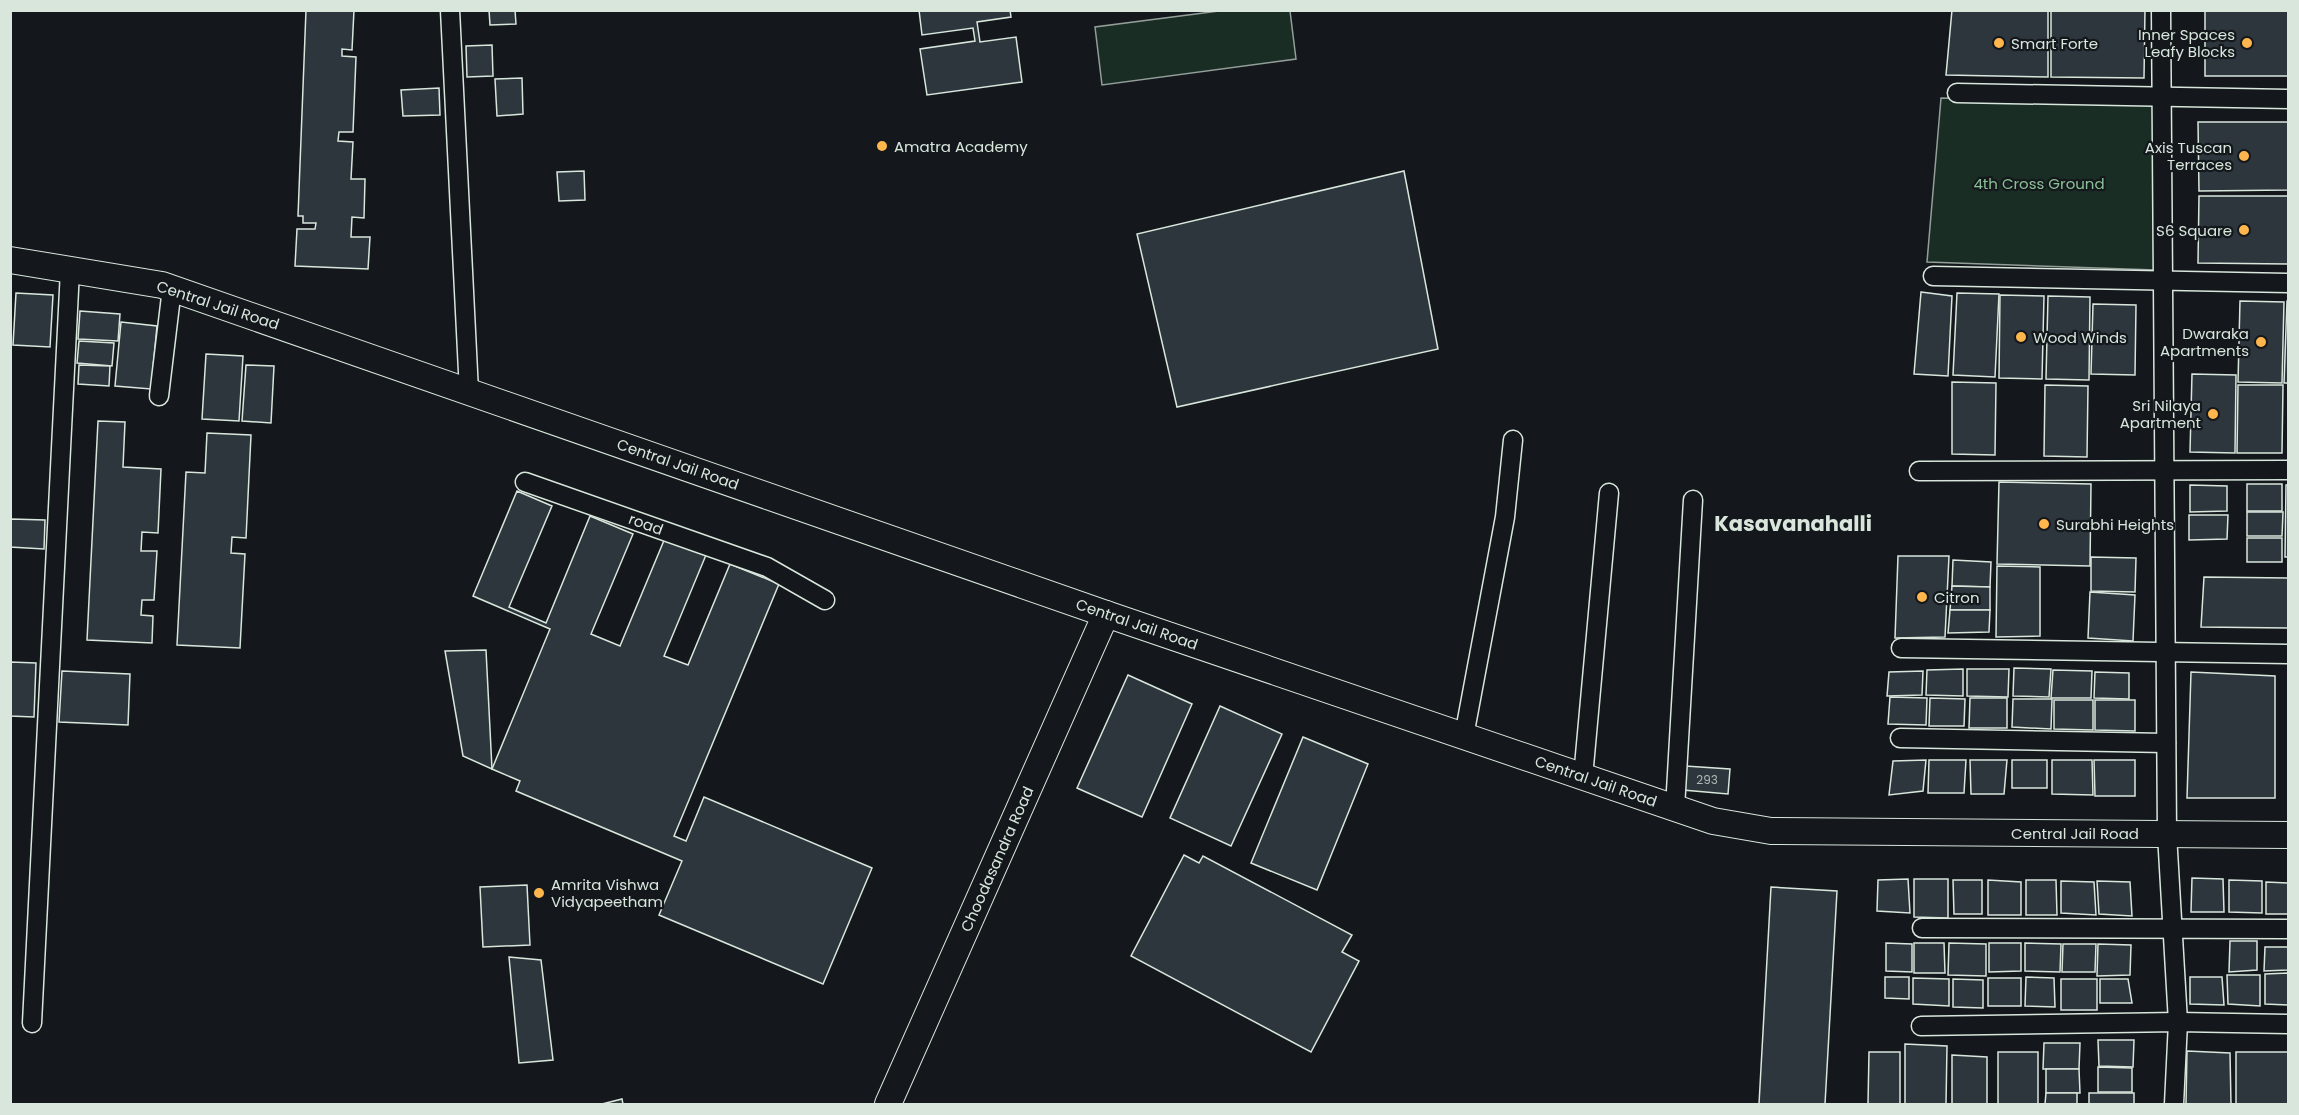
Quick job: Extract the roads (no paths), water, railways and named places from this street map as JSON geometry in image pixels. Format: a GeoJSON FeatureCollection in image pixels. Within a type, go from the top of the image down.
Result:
{"type":"FeatureCollection","features":[{"type":"Feature","properties":{"kind":"main road","name":"Central Jail Road"},"geometry":{"type":"LineString","coordinates":[[10,260],[172,288],[1107,614],[1713,821],[1771,831],[2289,835]]}},
{"type":"Feature","properties":{"kind":"main road","name":"Choodasandra Road"},"geometry":{"type":"LineString","coordinates":[[888,1104],[1107,614]]}},
{"type":"Feature","properties":{"kind":"street"},"geometry":{"type":"LineString","coordinates":[[450,10],[469,392]]}},
{"type":"Feature","properties":{"kind":"street"},"geometry":{"type":"LineString","coordinates":[[2161,10],[2167,834],[2178,1022],[2174,1104]]}},
{"type":"Feature","properties":{"kind":"street"},"geometry":{"type":"LineString","coordinates":[[1957,93],[2289,99]]}},
{"type":"Feature","properties":{"kind":"street"},"geometry":{"type":"LineString","coordinates":[[32,1023],[70,270]]}},
{"type":"Feature","properties":{"kind":"street"},"geometry":{"type":"LineString","coordinates":[[1933,276],[2289,283]]}},
{"type":"Feature","properties":{"kind":"street"},"geometry":{"type":"LineString","coordinates":[[159,396],[172,288]]}},
{"type":"Feature","properties":{"kind":"street"},"geometry":{"type":"LineString","coordinates":[[1464,736],[1505,517],[1513,440]]}},
{"type":"Feature","properties":{"kind":"street"},"geometry":{"type":"LineString","coordinates":[[1919,471],[2289,470]]}},
{"type":"Feature","properties":{"kind":"street","name":"road"},"geometry":{"type":"LineString","coordinates":[[525,482],[767,567],[825,600]]}},
{"type":"Feature","properties":{"kind":"street"},"geometry":{"type":"LineString","coordinates":[[1583,777],[1609,493]]}},
{"type":"Feature","properties":{"kind":"street"},"geometry":{"type":"LineString","coordinates":[[1676,808],[1693,500]]}},
{"type":"Feature","properties":{"kind":"street"},"geometry":{"type":"LineString","coordinates":[[1901,648],[2289,654]]}},
{"type":"Feature","properties":{"kind":"street"},"geometry":{"type":"LineString","coordinates":[[1900,738],[2166,743]]}},
{"type":"Feature","properties":{"kind":"street"},"geometry":{"type":"LineString","coordinates":[[1922,928],[2289,929]]}},
{"type":"Feature","properties":{"kind":"street"},"geometry":{"type":"LineString","coordinates":[[1921,1026],[2178,1022],[2289,1024]]}},
{"type":"Feature","properties":{"kind":"place","name":"Smart Forte"},"geometry":{"type":"Point","coordinates":[1999,43]}},
{"type":"Feature","properties":{"kind":"place","name":"Inner Spaces Leafy Blocks"},"geometry":{"type":"Point","coordinates":[2247,43]}},
{"type":"Feature","properties":{"kind":"place","name":"Amatra Academy"},"geometry":{"type":"Point","coordinates":[882,146]}},
{"type":"Feature","properties":{"kind":"place","name":"Axis Tuscan Terraces"},"geometry":{"type":"Point","coordinates":[2244,156]}},
{"type":"Feature","properties":{"kind":"place","name":"S6 Square"},"geometry":{"type":"Point","coordinates":[2244,230]}},
{"type":"Feature","properties":{"kind":"place","name":"Wood Winds"},"geometry":{"type":"Point","coordinates":[2021,337]}},
{"type":"Feature","properties":{"kind":"place","name":"Dwaraka Apartments"},"geometry":{"type":"Point","coordinates":[2261,342]}},
{"type":"Feature","properties":{"kind":"place","name":"Sri Nilaya Apartment"},"geometry":{"type":"Point","coordinates":[2213,414]}},
{"type":"Feature","properties":{"kind":"place","name":"Surabhi Heights"},"geometry":{"type":"Point","coordinates":[2044,524]}},
{"type":"Feature","properties":{"kind":"place","name":"Citron"},"geometry":{"type":"Point","coordinates":[1922,597]}},
{"type":"Feature","properties":{"kind":"place","name":"Amrita Vishwa Vidyapeetham"},"geometry":{"type":"Point","coordinates":[539,893]}},
{"type":"Feature","properties":{"kind":"district","name":"Kasavanahalli"},"geometry":{"type":"Point","coordinates":[1793,523]}},
{"type":"Feature","properties":{"kind":"park label","name":"4th Cross Ground"},"geometry":{"type":"Point","coordinates":[2039,183]}}]}
